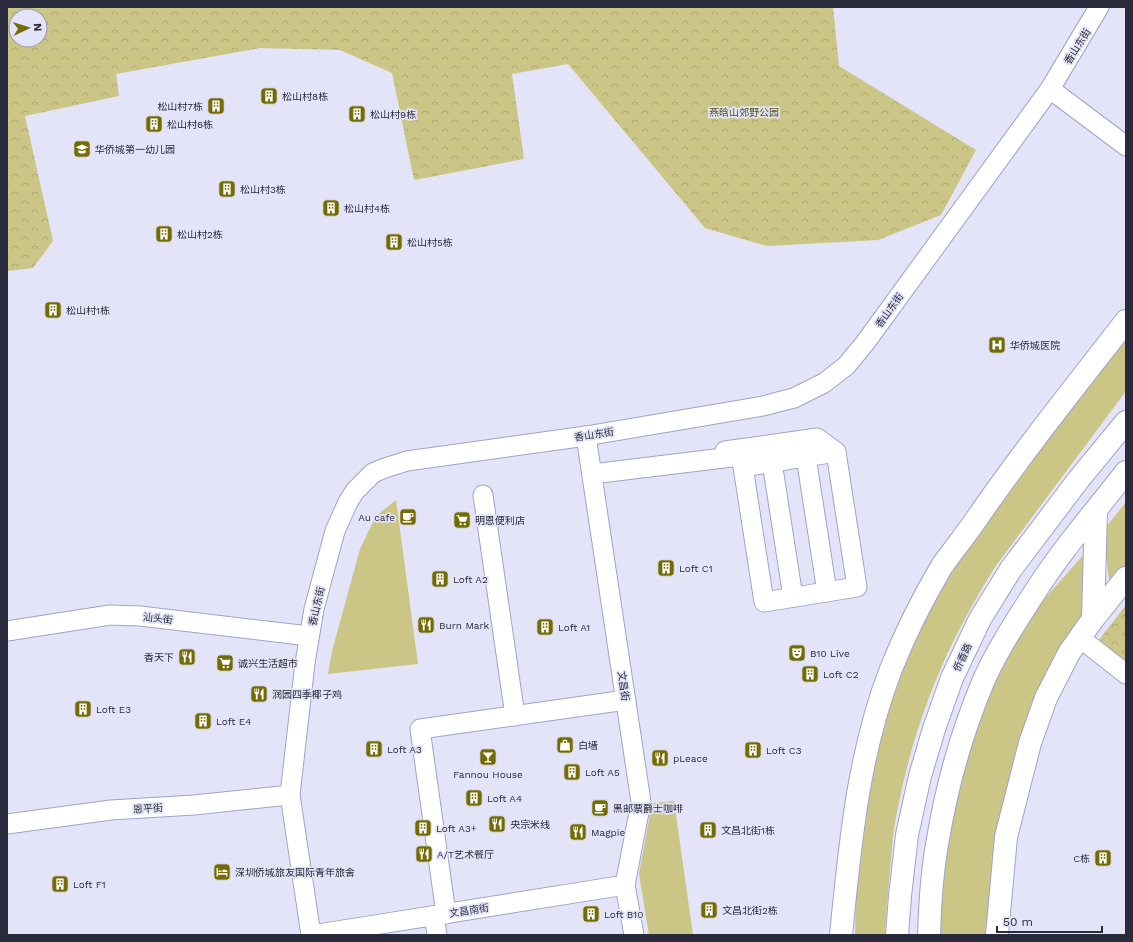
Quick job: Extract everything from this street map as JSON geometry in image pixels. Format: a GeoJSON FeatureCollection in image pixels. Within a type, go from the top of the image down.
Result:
{"type":"FeatureCollection","features":[{"type":"Feature","properties":{"kind":"main road"},"geometry":{"type":"LineString","coordinates":[[841,935],[850,848],[859,785],[865,757],[872,729],[891,669],[916,615],[943,566],[1001,483],[1126,321]]}},
{"type":"Feature","properties":{"kind":"main road","name":"侨香路"},"geometry":{"type":"LineString","coordinates":[[897,935],[907,835],[920,776],[952,678],[980,619],[1011,569],[1079,479],[1126,422]]}},
{"type":"Feature","properties":{"kind":"main road"},"geometry":{"type":"LineString","coordinates":[[928,935],[937,840],[949,785],[969,719],[984,680],[1008,634],[1033,595],[1060,556],[1126,472]]}},
{"type":"Feature","properties":{"kind":"main road"},"geometry":{"type":"LineString","coordinates":[[1093,619],[1096,511]]}},
{"type":"Feature","properties":{"kind":"main road"},"geometry":{"type":"LineString","coordinates":[[996,935],[1006,837],[1030,743],[1046,698],[1069,653],[1093,619],[1126,578]]}},
{"type":"Feature","properties":{"kind":"street","name":"香山东街"},"geometry":{"type":"LineString","coordinates":[[311,935],[290,795],[305,663],[319,587],[335,531],[342,514],[355,491],[374,473],[396,464],[420,459],[586,436],[763,406],[794,398],[824,383],[846,366],[865,343],[1050,89],[1100,7]]}},
{"type":"Feature","properties":{"kind":"street"},"geometry":{"type":"LineString","coordinates":[[1050,89],[1126,146]]}},
{"type":"Feature","properties":{"kind":"street","name":"文昌街"},"geometry":{"type":"LineString","coordinates":[[586,436],[641,802],[625,885],[634,935]]}},
{"type":"Feature","properties":{"kind":"street"},"geometry":{"type":"LineString","coordinates":[[817,438],[836,452],[857,587],[764,602],[740,456],[591,471],[817,438]]}},
{"type":"Feature","properties":{"kind":"street"},"geometry":{"type":"LineString","coordinates":[[743,467],[836,452]]}},
{"type":"Feature","properties":{"kind":"street"},"geometry":{"type":"LineString","coordinates":[[806,457],[827,592]]}},
{"type":"Feature","properties":{"kind":"street"},"geometry":{"type":"LineString","coordinates":[[772,462],[793,597]]}},
{"type":"Feature","properties":{"kind":"street"},"geometry":{"type":"LineString","coordinates":[[483,495],[515,716]]}},
{"type":"Feature","properties":{"kind":"street","name":"汕头街"},"geometry":{"type":"LineString","coordinates":[[7,631],[110,615],[140,616],[309,636]]}},
{"type":"Feature","properties":{"kind":"street"},"geometry":{"type":"LineString","coordinates":[[1080,638],[1126,674]]}},
{"type":"Feature","properties":{"kind":"street"},"geometry":{"type":"LineString","coordinates":[[437,935],[440,915],[420,729],[626,700]]}},
{"type":"Feature","properties":{"kind":"street","name":"恩平街"},"geometry":{"type":"LineString","coordinates":[[7,824],[111,810],[194,805],[290,795]]}},
{"type":"Feature","properties":{"kind":"street","name":"文昌南街"},"geometry":{"type":"LineString","coordinates":[[311,935],[625,885]]}},
{"type":"Feature","properties":{"kind":"green space","name":"燕晗山郊野公园"},"geometry":{"type":"Polygon","coordinates":[[[7,7],[833,7],[839,66],[976,150],[941,215],[878,240],[767,246],[705,228],[568,64],[512,74],[524,159],[414,180],[392,73],[340,50],[260,48],[116,74],[119,96],[25,116],[53,241],[33,268],[7,271],[7,7]]]}},
{"type":"Feature","properties":{"kind":"green space"},"geometry":{"type":"Polygon","coordinates":[[[1126,341],[1126,391],[995,567],[976,598],[945,659],[920,722],[910,754],[902,788],[893,836],[885,935],[855,935],[856,866],[864,799],[881,732],[900,677],[922,622],[955,568],[1073,403],[1126,341]]]}},
{"type":"Feature","properties":{"kind":"green space"},"geometry":{"type":"Polygon","coordinates":[[[396,500],[418,664],[328,674],[332,651],[360,549],[376,516],[396,500]]]}},
{"type":"Feature","properties":{"kind":"green space"},"geometry":{"type":"Polygon","coordinates":[[[1126,502],[1126,567],[1110,587],[1104,543],[1106,527],[1126,502]]]}},
{"type":"Feature","properties":{"kind":"green space"},"geometry":{"type":"Polygon","coordinates":[[[1085,553],[1087,619],[1055,669],[987,935],[938,935],[940,905],[950,831],[971,737],[998,673],[1032,613],[1085,553]]]}},
{"type":"Feature","properties":{"kind":"green space"},"geometry":{"type":"Polygon","coordinates":[[[1126,605],[1126,670],[1095,645],[1126,605]]]}},
{"type":"Feature","properties":{"kind":"green space"},"geometry":{"type":"Polygon","coordinates":[[[674,801],[693,935],[649,935],[639,874],[652,803],[674,801]]]}},
{"type":"Feature","properties":{"kind":"place","name":"松山村8栋"},"geometry":{"type":"Point","coordinates":[269,96]}},
{"type":"Feature","properties":{"kind":"place","name":"松山村7栋"},"geometry":{"type":"Point","coordinates":[216,106]}},
{"type":"Feature","properties":{"kind":"place","name":"松山村9栋"},"geometry":{"type":"Point","coordinates":[357,114]}},
{"type":"Feature","properties":{"kind":"place","name":"松山村6栋"},"geometry":{"type":"Point","coordinates":[154,124]}},
{"type":"Feature","properties":{"kind":"place","name":"华侨城第一幼儿园"},"geometry":{"type":"Point","coordinates":[82,149]}},
{"type":"Feature","properties":{"kind":"place","name":"松山村3栋"},"geometry":{"type":"Point","coordinates":[227,189]}},
{"type":"Feature","properties":{"kind":"place","name":"松山村4栋"},"geometry":{"type":"Point","coordinates":[331,208]}},
{"type":"Feature","properties":{"kind":"place","name":"松山村2栋"},"geometry":{"type":"Point","coordinates":[164,234]}},
{"type":"Feature","properties":{"kind":"place","name":"松山村5栋"},"geometry":{"type":"Point","coordinates":[394,242]}},
{"type":"Feature","properties":{"kind":"place","name":"松山村1栋"},"geometry":{"type":"Point","coordinates":[53,310]}},
{"type":"Feature","properties":{"kind":"place","name":"华侨城医院"},"geometry":{"type":"Point","coordinates":[997,345]}},
{"type":"Feature","properties":{"kind":"place","name":"Au cafe"},"geometry":{"type":"Point","coordinates":[408,517]}},
{"type":"Feature","properties":{"kind":"place","name":"明恩便利店"},"geometry":{"type":"Point","coordinates":[462,520]}},
{"type":"Feature","properties":{"kind":"place","name":"Loft C1"},"geometry":{"type":"Point","coordinates":[666,568]}},
{"type":"Feature","properties":{"kind":"place","name":"Loft A2"},"geometry":{"type":"Point","coordinates":[440,579]}},
{"type":"Feature","properties":{"kind":"place","name":"Burn Mark"},"geometry":{"type":"Point","coordinates":[426,625]}},
{"type":"Feature","properties":{"kind":"place","name":"Loft A1"},"geometry":{"type":"Point","coordinates":[545,627]}},
{"type":"Feature","properties":{"kind":"place","name":"B10 Live"},"geometry":{"type":"Point","coordinates":[797,653]}},
{"type":"Feature","properties":{"kind":"place","name":"香天下"},"geometry":{"type":"Point","coordinates":[187,657]}},
{"type":"Feature","properties":{"kind":"place","name":"诚兴生活超市"},"geometry":{"type":"Point","coordinates":[225,663]}},
{"type":"Feature","properties":{"kind":"place","name":"Loft C2"},"geometry":{"type":"Point","coordinates":[810,674]}},
{"type":"Feature","properties":{"kind":"place","name":"润园四季椰子鸡"},"geometry":{"type":"Point","coordinates":[259,694]}},
{"type":"Feature","properties":{"kind":"place","name":"Loft E3"},"geometry":{"type":"Point","coordinates":[83,709]}},
{"type":"Feature","properties":{"kind":"place","name":"Loft E4"},"geometry":{"type":"Point","coordinates":[203,721]}},
{"type":"Feature","properties":{"kind":"place","name":"白墙"},"geometry":{"type":"Point","coordinates":[565,745]}},
{"type":"Feature","properties":{"kind":"place","name":"Loft A3"},"geometry":{"type":"Point","coordinates":[374,749]}},
{"type":"Feature","properties":{"kind":"place","name":"Loft C3"},"geometry":{"type":"Point","coordinates":[753,750]}},
{"type":"Feature","properties":{"kind":"place","name":"Fannou House"},"geometry":{"type":"Point","coordinates":[488,757]}},
{"type":"Feature","properties":{"kind":"place","name":"pLeace"},"geometry":{"type":"Point","coordinates":[660,758]}},
{"type":"Feature","properties":{"kind":"place","name":"Loft A5"},"geometry":{"type":"Point","coordinates":[572,772]}},
{"type":"Feature","properties":{"kind":"place","name":"Loft A4"},"geometry":{"type":"Point","coordinates":[474,798]}},
{"type":"Feature","properties":{"kind":"place","name":"黑邮票爵士咖啡"},"geometry":{"type":"Point","coordinates":[600,808]}},
{"type":"Feature","properties":{"kind":"place","name":"央宗米线"},"geometry":{"type":"Point","coordinates":[497,824]}},
{"type":"Feature","properties":{"kind":"place","name":"Loft A3+"},"geometry":{"type":"Point","coordinates":[423,828]}},
{"type":"Feature","properties":{"kind":"place","name":"文昌北街1栋"},"geometry":{"type":"Point","coordinates":[708,830]}},
{"type":"Feature","properties":{"kind":"place","name":"Magpie"},"geometry":{"type":"Point","coordinates":[578,832]}},
{"type":"Feature","properties":{"kind":"place","name":"A/T艺术餐厅"},"geometry":{"type":"Point","coordinates":[424,854]}},
{"type":"Feature","properties":{"kind":"place","name":"C栋"},"geometry":{"type":"Point","coordinates":[1103,858]}},
{"type":"Feature","properties":{"kind":"place","name":"深圳侨城旅友国际青年旅舍"},"geometry":{"type":"Point","coordinates":[222,872]}},
{"type":"Feature","properties":{"kind":"place","name":"Loft F1"},"geometry":{"type":"Point","coordinates":[60,884]}},
{"type":"Feature","properties":{"kind":"place","name":"文昌北街2栋"},"geometry":{"type":"Point","coordinates":[709,910]}},
{"type":"Feature","properties":{"kind":"place","name":"Loft B10"},"geometry":{"type":"Point","coordinates":[591,914]}}]}
